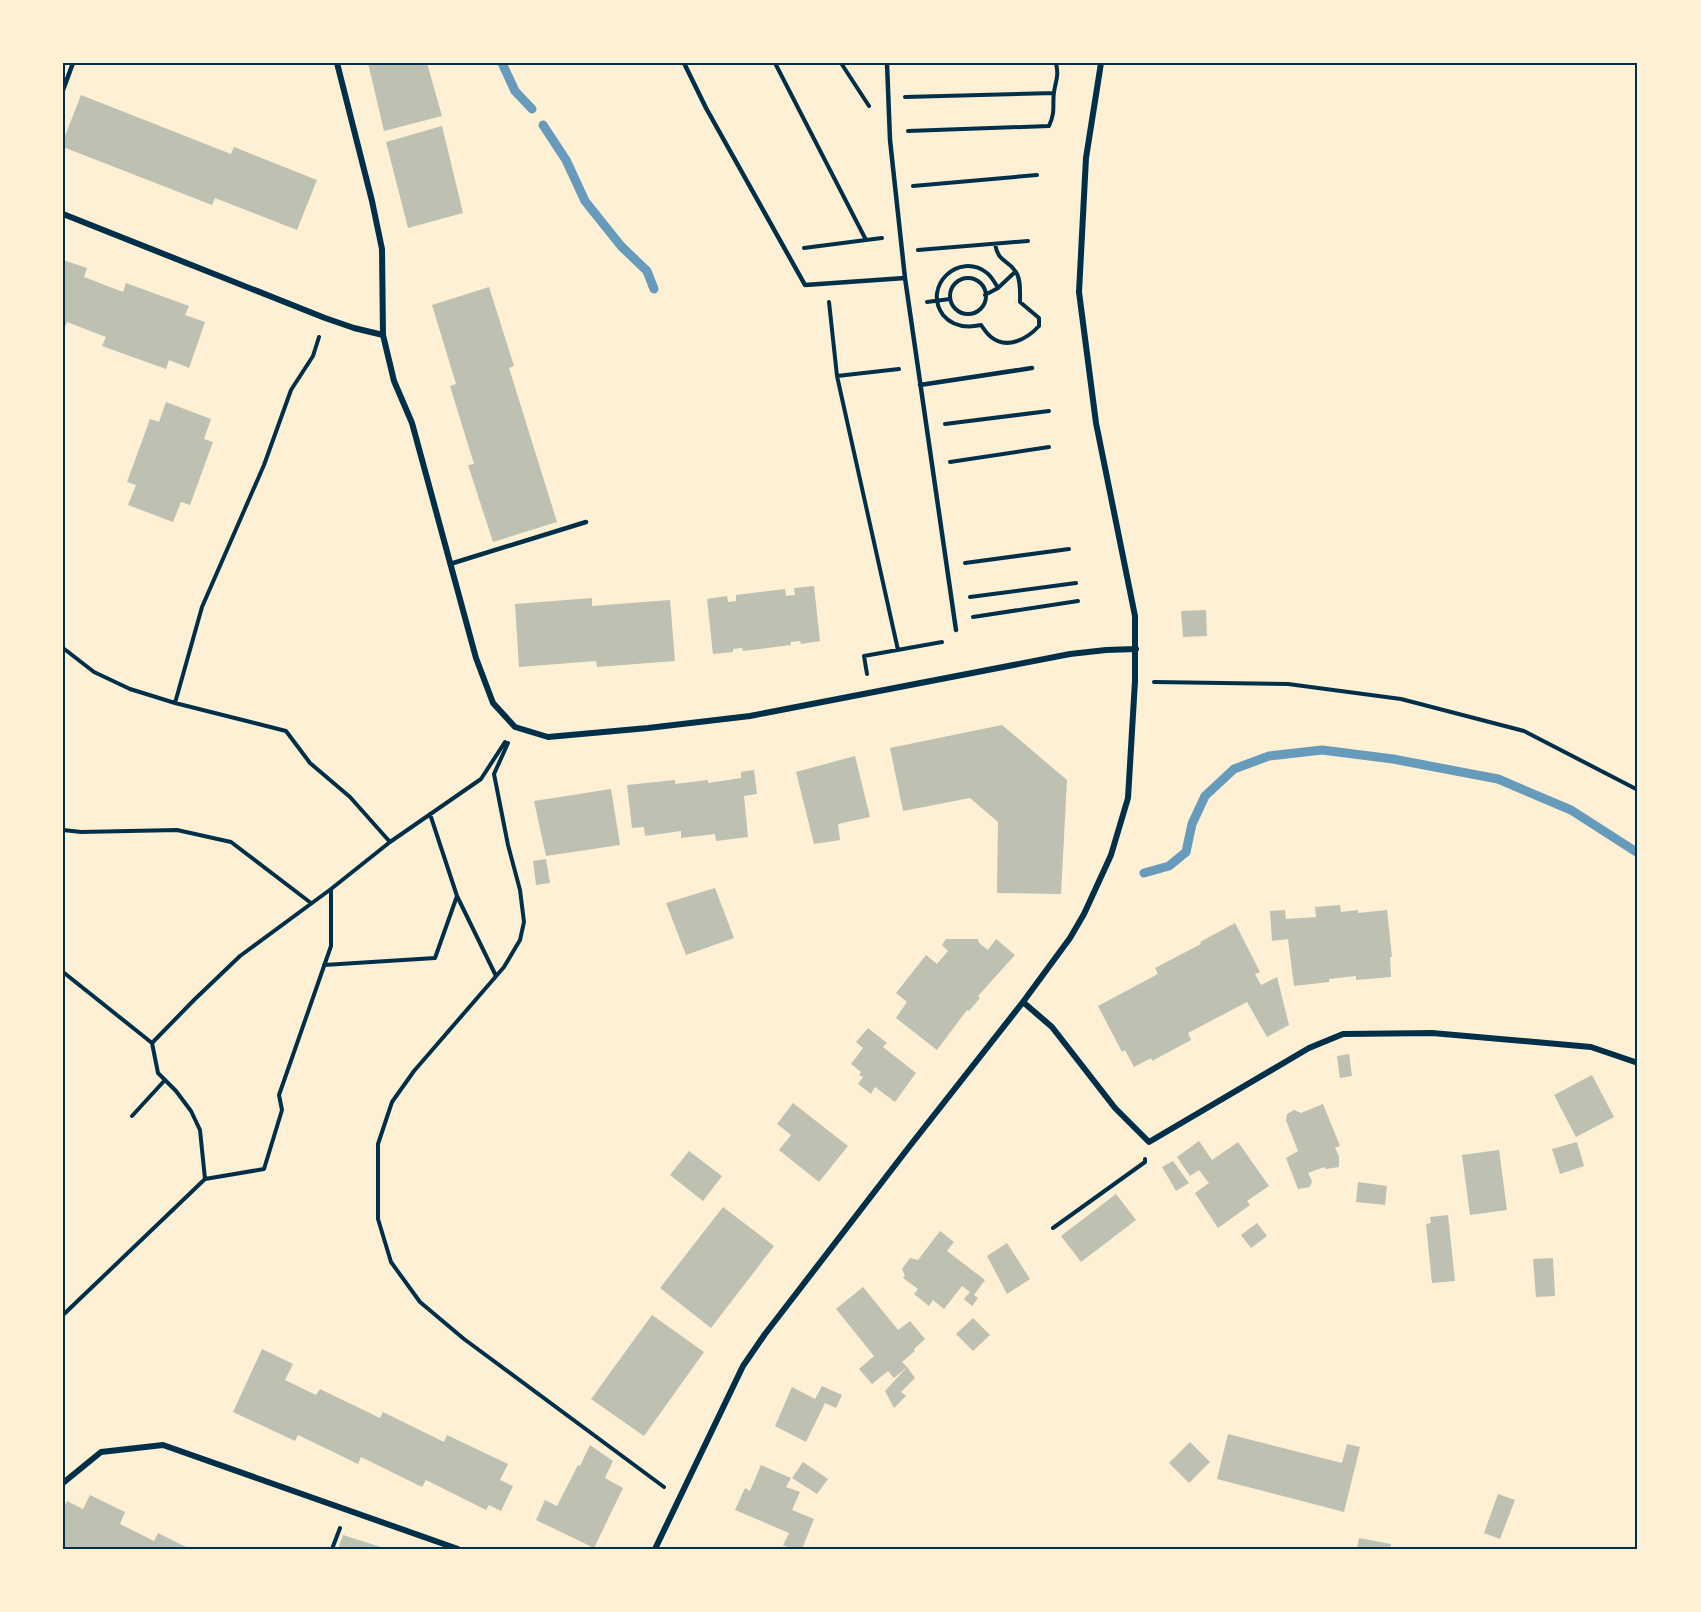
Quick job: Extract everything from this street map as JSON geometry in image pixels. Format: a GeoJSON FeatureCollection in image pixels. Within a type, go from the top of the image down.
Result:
{"type":"FeatureCollection","features":[{"type":"Feature","properties":{"kind":"street"},"geometry":{"type":"LineString","coordinates":[[337,63],[382,249],[383,335],[394,381],[412,423],[476,658],[494,703],[515,727],[548,737],[750,716],[1070,654],[1136,649]]}},
{"type":"Feature","properties":{"kind":"street"},"geometry":{"type":"LineString","coordinates":[[655,1549],[743,1366],[765,1334],[1023,1002],[1070,938],[1084,914],[1111,855],[1128,798],[1136,649],[1135,616],[1096,423],[1079,292],[1086,158],[1101,63]]}},
{"type":"Feature","properties":{"kind":"street"},"geometry":{"type":"LineString","coordinates":[[63,214],[326,318],[383,335]]}},
{"type":"Feature","properties":{"kind":"street"},"geometry":{"type":"LineString","coordinates":[[1023,1002],[1052,1027],[1115,1108],[1149,1142],[1310,1048],[1343,1034],[1432,1033],[1591,1047],[1638,1063]]}},
{"type":"Feature","properties":{"kind":"street"},"geometry":{"type":"LineString","coordinates":[[63,1483],[101,1452],[163,1445],[458,1549]]}},
{"type":"Feature","properties":{"kind":"lane"},"geometry":{"type":"LineString","coordinates":[[63,90],[73,63]]}},
{"type":"Feature","properties":{"kind":"lane"},"geometry":{"type":"LineString","coordinates":[[684,63],[706,108],[805,285],[905,278]]}},
{"type":"Feature","properties":{"kind":"lane"},"geometry":{"type":"LineString","coordinates":[[887,63],[890,140],[905,278],[956,630]]}},
{"type":"Feature","properties":{"kind":"lane"},"geometry":{"type":"LineString","coordinates":[[920,386],[1032,368]]}},
{"type":"Feature","properties":{"kind":"lane"},"geometry":{"type":"LineString","coordinates":[[450,564],[586,522]]}},
{"type":"Feature","properties":{"kind":"path"},"geometry":{"type":"LineString","coordinates":[[775,63],[866,240]]}},
{"type":"Feature","properties":{"kind":"path"},"geometry":{"type":"LineString","coordinates":[[841,63],[890,140]]}},
{"type":"Feature","properties":{"kind":"path"},"geometry":{"type":"LineString","coordinates":[[890,132],[1049,126],[1054,114],[1054,93],[1059,76],[1056,63]]}},
{"type":"Feature","properties":{"kind":"path"},"geometry":{"type":"LineString","coordinates":[[888,97],[1054,93]]}},
{"type":"Feature","properties":{"kind":"path"},"geometry":{"type":"LineString","coordinates":[[895,187],[1037,175]]}},
{"type":"Feature","properties":{"kind":"path"},"geometry":{"type":"LineString","coordinates":[[785,250],[901,236]]}},
{"type":"Feature","properties":{"kind":"path"},"geometry":{"type":"LineString","coordinates":[[903,251],[1028,241]]}},
{"type":"Feature","properties":{"kind":"path"},"geometry":{"type":"LineString","coordinates":[[995,244],[998,255],[1016,271],[1020,284],[1020,302],[1039,318],[1039,326],[1032,334],[1011,343],[999,342],[981,326],[968,328],[957,326],[946,318],[936,301],[938,288],[951,270],[961,267],[970,266],[986,272],[998,288]]}},
{"type":"Feature","properties":{"kind":"path"},"geometry":{"type":"LineString","coordinates":[[985,295],[998,288],[1016,271]]}},
{"type":"Feature","properties":{"kind":"path"},"geometry":{"type":"LineString","coordinates":[[966,279],[977,281],[984,289],[985,295],[980,310],[969,314],[958,311],[950,301],[951,289],[955,284],[966,279]]}},
{"type":"Feature","properties":{"kind":"path"},"geometry":{"type":"LineString","coordinates":[[827,284],[837,376],[897,650]]}},
{"type":"Feature","properties":{"kind":"path"},"geometry":{"type":"LineString","coordinates":[[175,703],[202,607],[264,465],[291,390],[313,356],[326,318]]}},
{"type":"Feature","properties":{"kind":"path"},"geometry":{"type":"LineString","coordinates":[[837,376],[918,367]]}},
{"type":"Feature","properties":{"kind":"path"},"geometry":{"type":"LineString","coordinates":[[926,426],[1049,411]]}},
{"type":"Feature","properties":{"kind":"path"},"geometry":{"type":"LineString","coordinates":[[932,465],[1049,447]]}},
{"type":"Feature","properties":{"kind":"path"},"geometry":{"type":"LineString","coordinates":[[946,566],[1069,549]]}},
{"type":"Feature","properties":{"kind":"path"},"geometry":{"type":"LineString","coordinates":[[951,600],[1076,583]]}},
{"type":"Feature","properties":{"kind":"path"},"geometry":{"type":"LineString","coordinates":[[954,620],[1078,601]]}},
{"type":"Feature","properties":{"kind":"path"},"geometry":{"type":"LineString","coordinates":[[867,675],[864,656],[944,642],[956,630]]}},
{"type":"Feature","properties":{"kind":"path"},"geometry":{"type":"LineString","coordinates":[[63,648],[94,672],[130,689],[175,703],[286,731],[310,763],[350,797],[390,842]]}},
{"type":"Feature","properties":{"kind":"path"},"geometry":{"type":"LineString","coordinates":[[1135,681],[1288,684],[1401,699],[1524,731],[1638,790]]}},
{"type":"Feature","properties":{"kind":"path"},"geometry":{"type":"LineString","coordinates":[[152,1043],[240,956],[332,889],[390,842],[481,779],[515,727]]}},
{"type":"Feature","properties":{"kind":"path"},"geometry":{"type":"LineString","coordinates":[[515,727],[494,774],[520,891],[524,922],[520,940],[504,968],[414,1071],[392,1102],[378,1144],[378,1219],[391,1262],[420,1302],[464,1339],[679,1498]]}},
{"type":"Feature","properties":{"kind":"path"},"geometry":{"type":"LineString","coordinates":[[430,814],[457,896],[496,976]]}},
{"type":"Feature","properties":{"kind":"path"},"geometry":{"type":"LineString","coordinates":[[63,830],[81,832],[177,830],[231,842],[310,903]]}},
{"type":"Feature","properties":{"kind":"path"},"geometry":{"type":"LineString","coordinates":[[63,1315],[205,1179],[264,1169],[282,1110],[279,1095],[331,946],[332,889]]}},
{"type":"Feature","properties":{"kind":"path"},"geometry":{"type":"LineString","coordinates":[[324,965],[435,958],[457,896]]}},
{"type":"Feature","properties":{"kind":"path"},"geometry":{"type":"LineString","coordinates":[[63,972],[152,1043],[158,1073],[176,1091],[200,1130],[205,1179]]}},
{"type":"Feature","properties":{"kind":"path"},"geometry":{"type":"LineString","coordinates":[[132,1116],[165,1080]]}},
{"type":"Feature","properties":{"kind":"path"},"geometry":{"type":"LineString","coordinates":[[1053,1228],[1145,1162],[1149,1142]]}},
{"type":"Feature","properties":{"kind":"path"},"geometry":{"type":"LineString","coordinates":[[332,1549],[340,1528]]}},
{"type":"Feature","properties":{"kind":"building"},"geometry":{"type":"Polygon","coordinates":[[[368,63],[427,63],[442,116],[384,131],[368,63]]]}},
{"type":"Feature","properties":{"kind":"building"},"geometry":{"type":"Polygon","coordinates":[[[81,95],[231,154],[234,147],[317,180],[297,230],[215,198],[212,205],[63,147],[63,141],[81,95]]]}},
{"type":"Feature","properties":{"kind":"building"},"geometry":{"type":"Polygon","coordinates":[[[442,126],[463,213],[408,228],[386,142],[442,126]]]}},
{"type":"Feature","properties":{"kind":"building"},"geometry":{"type":"Polygon","coordinates":[[[63,260],[87,268],[84,277],[123,292],[126,283],[189,306],[185,315],[205,322],[189,368],[169,360],[166,369],[102,346],[106,337],[67,322],[63,332],[63,260]]]}},
{"type":"Feature","properties":{"kind":"building"},"geometry":{"type":"Polygon","coordinates":[[[489,287],[514,366],[509,368],[557,522],[493,542],[468,465],[474,464],[450,386],[456,384],[432,305],[489,287]]]}},
{"type":"Feature","properties":{"kind":"building"},"geometry":{"type":"Polygon","coordinates":[[[166,402],[211,419],[204,439],[213,442],[190,505],[181,502],[173,522],[128,505],[136,485],[127,482],[150,419],[159,422],[166,402]]]}},
{"type":"Feature","properties":{"kind":"building"},"geometry":{"type":"Polygon","coordinates":[[[814,586],[820,641],[801,644],[800,641],[791,642],[791,645],[743,651],[742,648],[733,649],[733,652],[713,654],[707,599],[727,596],[728,602],[736,601],[736,595],[785,589],[786,596],[795,595],[794,588],[814,586]]]}},
{"type":"Feature","properties":{"kind":"building"},"geometry":{"type":"Polygon","coordinates":[[[592,598],[592,606],[670,600],[675,661],[597,667],[596,661],[519,667],[515,604],[592,598]]]}},
{"type":"Feature","properties":{"kind":"building"},"geometry":{"type":"Polygon","coordinates":[[[1206,610],[1207,636],[1183,637],[1181,611],[1206,610]]]}},
{"type":"Feature","properties":{"kind":"building"},"geometry":{"type":"Polygon","coordinates":[[[1002,725],[1067,780],[1061,894],[997,893],[998,822],[970,798],[903,811],[890,748],[1002,725]]]}},
{"type":"Feature","properties":{"kind":"building"},"geometry":{"type":"Polygon","coordinates":[[[855,756],[870,817],[838,824],[840,840],[814,844],[796,772],[855,756]]]}},
{"type":"Feature","properties":{"kind":"building"},"geometry":{"type":"Polygon","coordinates":[[[754,770],[757,794],[744,796],[748,837],[716,841],[715,834],[681,838],[681,831],[645,836],[644,827],[632,828],[627,785],[675,780],[675,784],[708,780],[708,783],[741,778],[741,772],[754,770]]]}},
{"type":"Feature","properties":{"kind":"building"},"geometry":{"type":"Polygon","coordinates":[[[611,789],[620,845],[546,856],[534,801],[611,789]]]}},
{"type":"Feature","properties":{"kind":"building"},"geometry":{"type":"Polygon","coordinates":[[[546,859],[550,883],[536,885],[533,861],[546,859]]]}},
{"type":"Feature","properties":{"kind":"building"},"geometry":{"type":"Polygon","coordinates":[[[715,888],[734,938],[686,955],[666,903],[715,888]]]}},
{"type":"Feature","properties":{"kind":"building"},"geometry":{"type":"Polygon","coordinates":[[[1340,905],[1341,912],[1387,910],[1392,957],[1390,957],[1391,977],[1356,980],[1356,976],[1294,986],[1288,939],[1272,941],[1270,911],[1285,910],[1286,919],[1316,917],[1315,907],[1340,905]]]}},
{"type":"Feature","properties":{"kind":"building"},"geometry":{"type":"Polygon","coordinates":[[[1235,923],[1260,972],[1255,974],[1261,985],[1277,977],[1289,1025],[1267,1037],[1247,1002],[1188,1033],[1191,1040],[1152,1061],[1151,1058],[1134,1067],[1125,1050],[1122,1052],[1098,1006],[1158,974],[1155,968],[1235,923]]]}},
{"type":"Feature","properties":{"kind":"building"},"geometry":{"type":"Polygon","coordinates":[[[946,939],[978,939],[979,943],[988,950],[996,939],[1015,955],[978,996],[980,998],[969,1011],[967,1010],[937,1050],[896,1018],[907,1002],[896,993],[926,955],[937,964],[948,951],[942,945],[946,939]]]}},
{"type":"Feature","properties":{"kind":"building"},"geometry":{"type":"Polygon","coordinates":[[[868,1028],[887,1043],[883,1047],[916,1073],[895,1102],[875,1087],[871,1094],[858,1084],[863,1077],[859,1075],[861,1072],[851,1064],[863,1048],[856,1042],[868,1028]]]}},
{"type":"Feature","properties":{"kind":"building"},"geometry":{"type":"Polygon","coordinates":[[[1349,1054],[1352,1076],[1340,1078],[1337,1056],[1349,1054]]]}},
{"type":"Feature","properties":{"kind":"building"},"geometry":{"type":"Polygon","coordinates":[[[1592,1075],[1614,1117],[1576,1137],[1554,1095],[1592,1075]]]}},
{"type":"Feature","properties":{"kind":"building"},"geometry":{"type":"Polygon","coordinates":[[[793,1103],[848,1146],[819,1182],[779,1150],[791,1135],[777,1124],[793,1103]]]}},
{"type":"Feature","properties":{"kind":"building"},"geometry":{"type":"Polygon","coordinates":[[[1323,1104],[1340,1146],[1335,1148],[1339,1156],[1339,1167],[1326,1169],[1324,1167],[1308,1173],[1312,1181],[1310,1187],[1298,1189],[1286,1158],[1298,1151],[1286,1120],[1287,1114],[1294,1110],[1301,1113],[1323,1104]]]}},
{"type":"Feature","properties":{"kind":"building"},"geometry":{"type":"Polygon","coordinates":[[[1199,1141],[1212,1160],[1238,1142],[1269,1186],[1247,1201],[1250,1205],[1218,1228],[1195,1193],[1209,1183],[1199,1170],[1190,1176],[1177,1157],[1199,1141]]]}},
{"type":"Feature","properties":{"kind":"building"},"geometry":{"type":"Polygon","coordinates":[[[1577,1142],[1584,1166],[1560,1174],[1552,1149],[1577,1142]]]}},
{"type":"Feature","properties":{"kind":"building"},"geometry":{"type":"Polygon","coordinates":[[[1499,1150],[1507,1210],[1470,1215],[1462,1155],[1499,1150]]]}},
{"type":"Feature","properties":{"kind":"building"},"geometry":{"type":"Polygon","coordinates":[[[689,1151],[722,1176],[703,1201],[670,1175],[689,1151]]]}},
{"type":"Feature","properties":{"kind":"building"},"geometry":{"type":"Polygon","coordinates":[[[1173,1161],[1189,1183],[1176,1191],[1162,1167],[1173,1161]]]}},
{"type":"Feature","properties":{"kind":"building"},"geometry":{"type":"Polygon","coordinates":[[[1358,1182],[1387,1186],[1385,1205],[1356,1202],[1358,1182]]]}},
{"type":"Feature","properties":{"kind":"building"},"geometry":{"type":"Polygon","coordinates":[[[1116,1194],[1136,1220],[1081,1262],[1061,1236],[1116,1194]]]}},
{"type":"Feature","properties":{"kind":"building"},"geometry":{"type":"Polygon","coordinates":[[[723,1207],[774,1246],[711,1328],[660,1288],[723,1207]]]}},
{"type":"Feature","properties":{"kind":"building"},"geometry":{"type":"Polygon","coordinates":[[[1448,1215],[1455,1281],[1432,1283],[1426,1224],[1431,1223],[1430,1217],[1448,1215]]]}},
{"type":"Feature","properties":{"kind":"building"},"geometry":{"type":"Polygon","coordinates":[[[1257,1223],[1267,1236],[1251,1248],[1241,1235],[1257,1223]]]}},
{"type":"Feature","properties":{"kind":"building"},"geometry":{"type":"Polygon","coordinates":[[[940,1231],[954,1242],[947,1251],[985,1280],[974,1295],[978,1298],[972,1306],[964,1299],[970,1292],[962,1286],[944,1309],[933,1300],[929,1306],[914,1294],[918,1289],[903,1278],[905,1276],[902,1269],[910,1258],[918,1260],[940,1231]]]}},
{"type":"Feature","properties":{"kind":"building"},"geometry":{"type":"Polygon","coordinates":[[[1007,1243],[1030,1279],[1007,1294],[987,1256],[1007,1243]]]}},
{"type":"Feature","properties":{"kind":"building"},"geometry":{"type":"Polygon","coordinates":[[[1553,1258],[1555,1296],[1536,1297],[1533,1259],[1553,1258]]]}},
{"type":"Feature","properties":{"kind":"building"},"geometry":{"type":"Polygon","coordinates":[[[863,1287],[898,1330],[910,1321],[925,1339],[902,1362],[907,1367],[894,1378],[888,1371],[872,1384],[859,1369],[874,1356],[836,1309],[863,1287]]]}},
{"type":"Feature","properties":{"kind":"building"},"geometry":{"type":"Polygon","coordinates":[[[652,1315],[704,1352],[644,1436],[591,1399],[652,1315]]]}},
{"type":"Feature","properties":{"kind":"building"},"geometry":{"type":"Polygon","coordinates":[[[973,1318],[990,1335],[973,1351],[956,1334],[973,1318]]]}},
{"type":"Feature","properties":{"kind":"building"},"geometry":{"type":"Polygon","coordinates":[[[262,1349],[293,1364],[285,1380],[316,1395],[320,1389],[380,1418],[383,1412],[444,1442],[447,1435],[508,1464],[500,1480],[513,1486],[501,1511],[489,1505],[486,1510],[426,1480],[422,1487],[361,1457],[358,1464],[298,1435],[295,1441],[233,1412],[262,1349]]]}},
{"type":"Feature","properties":{"kind":"building"},"geometry":{"type":"Polygon","coordinates":[[[907,1367],[915,1378],[901,1392],[906,1396],[894,1408],[885,1391],[907,1367]]]}},
{"type":"Feature","properties":{"kind":"building"},"geometry":{"type":"Polygon","coordinates":[[[822,1386],[842,1395],[836,1408],[825,1403],[806,1442],[775,1426],[792,1387],[815,1399],[822,1386]]]}},
{"type":"Feature","properties":{"kind":"building"},"geometry":{"type":"Polygon","coordinates":[[[1228,1434],[1342,1463],[1347,1444],[1360,1447],[1344,1512],[1217,1479],[1228,1434]]]}},
{"type":"Feature","properties":{"kind":"building"},"geometry":{"type":"Polygon","coordinates":[[[1190,1442],[1210,1462],[1189,1483],[1169,1463],[1190,1442]]]}},
{"type":"Feature","properties":{"kind":"building"},"geometry":{"type":"Polygon","coordinates":[[[590,1445],[613,1461],[605,1478],[623,1488],[594,1548],[536,1520],[545,1500],[557,1506],[590,1445]]]}},
{"type":"Feature","properties":{"kind":"building"},"geometry":{"type":"Polygon","coordinates":[[[803,1462],[828,1479],[817,1494],[792,1478],[803,1462]]]}},
{"type":"Feature","properties":{"kind":"building"},"geometry":{"type":"Polygon","coordinates":[[[761,1465],[791,1478],[786,1487],[800,1492],[792,1510],[814,1519],[802,1549],[792,1549],[783,1545],[789,1533],[735,1510],[745,1488],[750,1491],[761,1465]]]}},
{"type":"Feature","properties":{"kind":"building"},"geometry":{"type":"Polygon","coordinates":[[[1498,1494],[1515,1500],[1500,1539],[1484,1533],[1498,1494]]]}},
{"type":"Feature","properties":{"kind":"building"},"geometry":{"type":"Polygon","coordinates":[[[90,1495],[125,1512],[120,1524],[154,1541],[158,1533],[190,1549],[63,1549],[63,1509],[67,1501],[83,1509],[90,1495]]]}},
{"type":"Feature","properties":{"kind":"building"},"geometry":{"type":"Polygon","coordinates":[[[343,1535],[387,1549],[338,1549],[343,1535]]]}},
{"type":"Feature","properties":{"kind":"building"},"geometry":{"type":"Polygon","coordinates":[[[1359,1538],[1391,1544],[1390,1549],[1357,1549],[1359,1538]]]}},
{"type":"Feature","properties":{"kind":"waterway"},"geometry":{"type":"LineString","coordinates":[[502,63],[515,91],[532,109]]}},
{"type":"Feature","properties":{"kind":"waterway"},"geometry":{"type":"LineString","coordinates":[[543,125],[566,160],[585,201],[621,246],[647,271],[654,289]]}},
{"type":"Feature","properties":{"kind":"waterway"},"geometry":{"type":"LineString","coordinates":[[1144,873],[1169,866],[1186,852],[1192,824],[1205,796],[1234,769],[1269,756],[1322,750],[1393,759],[1498,779],[1571,810],[1638,853]]}}]}
